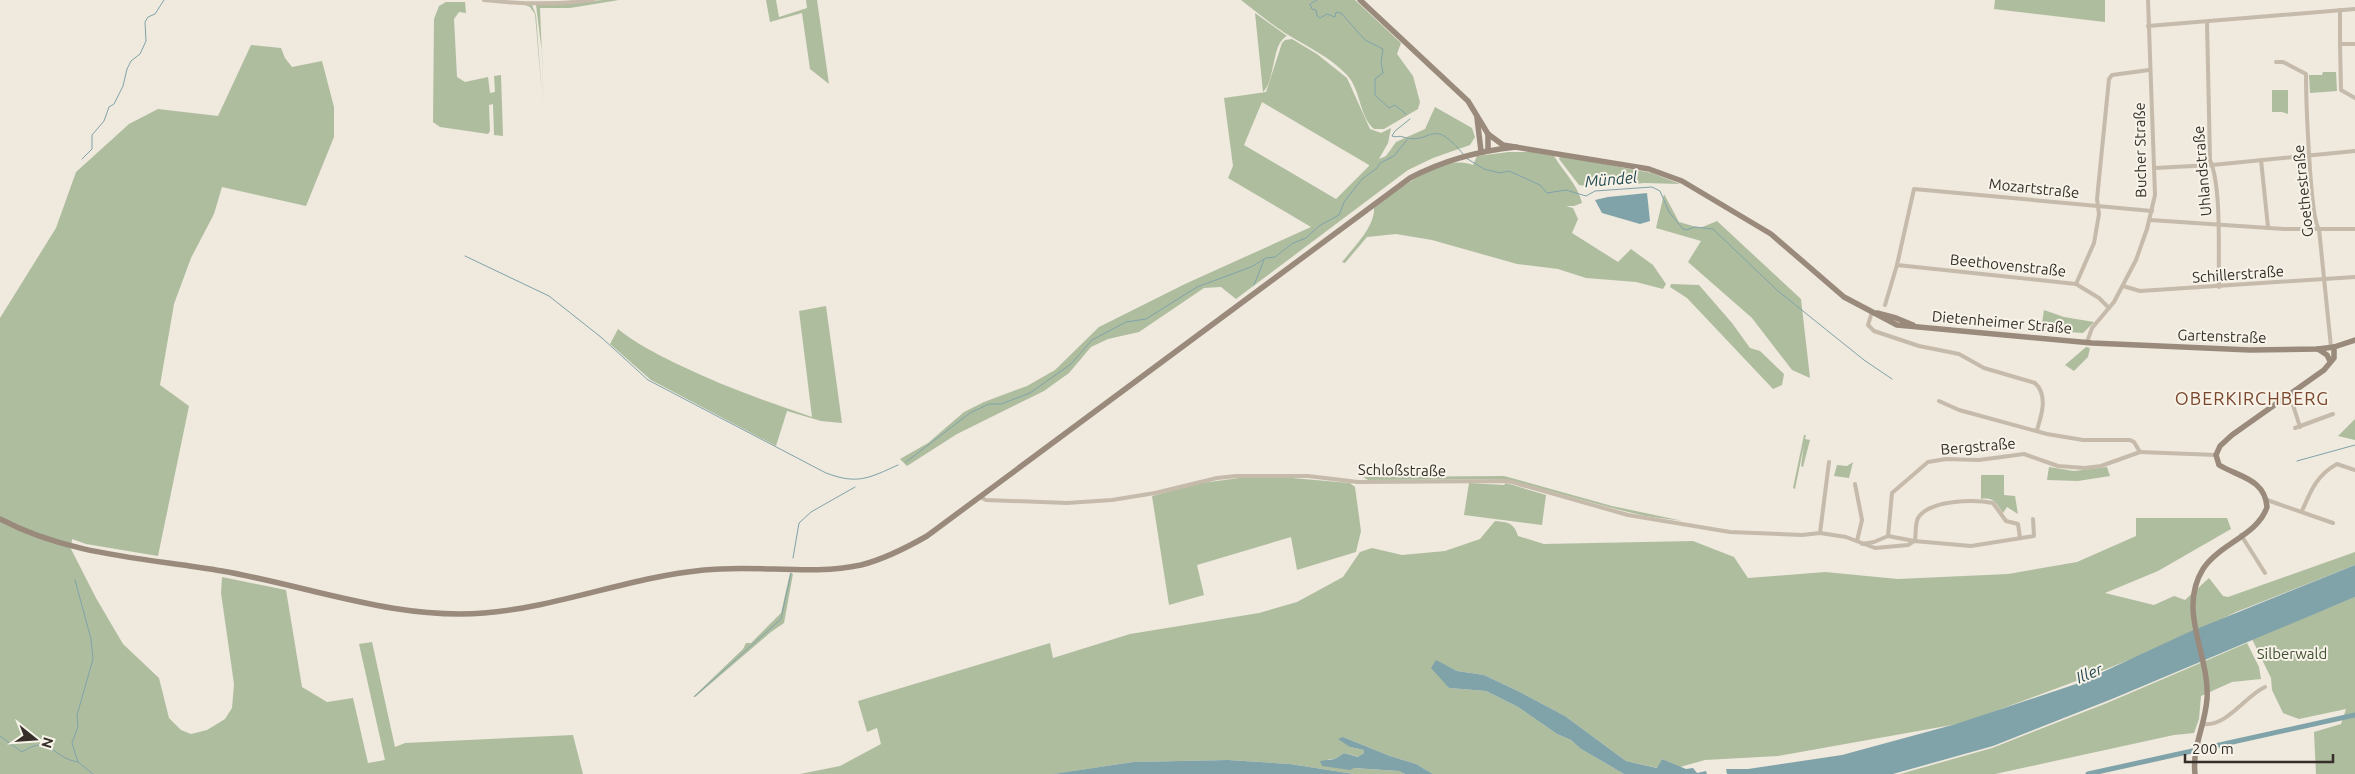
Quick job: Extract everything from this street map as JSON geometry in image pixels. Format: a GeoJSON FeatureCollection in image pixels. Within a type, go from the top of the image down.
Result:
{"type":"FeatureCollection","features":[{"type":"Feature","properties":{"kind":"main road"},"geometry":{"type":"LineString","coordinates":[[1360,0],[1468,101],[1488,134],[1503,145],[1516,148]]}},
{"type":"Feature","properties":{"kind":"main road"},"geometry":{"type":"LineString","coordinates":[[1477,115],[1485,150]]}},
{"type":"Feature","properties":{"kind":"main road"},"geometry":{"type":"LineString","coordinates":[[1485,150],[1488,134]]}},
{"type":"Feature","properties":{"kind":"main road"},"geometry":{"type":"LineString","coordinates":[[0,519],[27,532],[83,550],[117,557],[222,571],[387,608],[458,614],[520,608],[703,570],[736,568],[823,569],[860,565],[882,559],[906,549],[927,536],[1410,178],[1456,158],[1485,150],[1516,148]]}},
{"type":"Feature","properties":{"kind":"main road","name":"Dietenheimer Straße"},"geometry":{"type":"LineString","coordinates":[[1516,148],[1556,152],[1640,168],[1682,181],[1770,234],[1791,250],[1826,284],[1844,297],[1897,326],[2087,342]]}},
{"type":"Feature","properties":{"kind":"main road","name":"Gartenstraße"},"geometry":{"type":"LineString","coordinates":[[2087,342],[2250,350],[2318,349],[2333,347],[2355,340]]}},
{"type":"Feature","properties":{"kind":"main road"},"geometry":{"type":"LineString","coordinates":[[2195,774],[2194,758],[2196,743],[2203,724],[2207,693],[2192,600],[2196,583],[2206,564],[2260,521],[2266,513],[2267,500],[2255,482],[2219,465],[2216,455],[2220,446],[2232,435],[2288,397],[2329,363],[2334,358],[2333,347]]}},
{"type":"Feature","properties":{"kind":"main road"},"geometry":{"type":"LineString","coordinates":[[2318,349],[2327,355],[2329,363]]}},
{"type":"Feature","properties":{"kind":"street"},"geometry":{"type":"LineString","coordinates":[[484,0],[532,3],[593,0]]}},
{"type":"Feature","properties":{"kind":"street","name":"Bucher Straße"},"geometry":{"type":"LineString","coordinates":[[2087,342],[2092,328],[2124,286],[2136,260],[2152,211],[2156,188],[2149,70],[2148,0]]}},
{"type":"Feature","properties":{"kind":"street"},"geometry":{"type":"LineString","coordinates":[[2148,26],[2355,9]]}},
{"type":"Feature","properties":{"kind":"street"},"geometry":{"type":"LineString","coordinates":[[2340,10],[2341,90],[2355,98]]}},
{"type":"Feature","properties":{"kind":"street","name":"Uhlandstraße"},"geometry":{"type":"LineString","coordinates":[[2207,22],[2210,160],[2218,224],[2219,287]]}},
{"type":"Feature","properties":{"kind":"street"},"geometry":{"type":"LineString","coordinates":[[2340,44],[2355,44]]}},
{"type":"Feature","properties":{"kind":"street","name":"Goethestraße"},"geometry":{"type":"LineString","coordinates":[[2276,62],[2283,62],[2306,74],[2309,155],[2315,221],[2319,230],[2333,347]]}},
{"type":"Feature","properties":{"kind":"street"},"geometry":{"type":"LineString","coordinates":[[2076,284],[2094,243],[2099,214],[2098,206],[2109,79],[2112,75],[2149,70]]}},
{"type":"Feature","properties":{"kind":"street"},"geometry":{"type":"LineString","coordinates":[[2155,168],[2212,165],[2355,151]]}},
{"type":"Feature","properties":{"kind":"street"},"geometry":{"type":"LineString","coordinates":[[2261,160],[2268,227]]}},
{"type":"Feature","properties":{"kind":"street","name":"Mozartstraße"},"geometry":{"type":"LineString","coordinates":[[1897,264],[1914,189],[2152,211]]}},
{"type":"Feature","properties":{"kind":"street"},"geometry":{"type":"LineString","coordinates":[[2150,220],[2319,230],[2355,229]]}},
{"type":"Feature","properties":{"kind":"street"},"geometry":{"type":"LineString","coordinates":[[1885,305],[1897,264]]}},
{"type":"Feature","properties":{"kind":"street","name":"Beethovenstraße"},"geometry":{"type":"LineString","coordinates":[[1897,264],[2076,284],[2099,298],[2109,308]]}},
{"type":"Feature","properties":{"kind":"street","name":"Schillerstraße"},"geometry":{"type":"LineString","coordinates":[[2124,286],[2135,291],[2355,277]]}},
{"type":"Feature","properties":{"kind":"street"},"geometry":{"type":"LineString","coordinates":[[1872,312],[1868,325],[1874,331],[1919,346],[1959,354],[1984,368],[2035,383],[2040,388],[2043,398],[2037,430]]}},
{"type":"Feature","properties":{"kind":"street"},"geometry":{"type":"LineString","coordinates":[[2288,397],[2293,405],[2298,427],[2333,414]]}},
{"type":"Feature","properties":{"kind":"street"},"geometry":{"type":"LineString","coordinates":[[1939,401],[1959,410],[2048,434],[2083,440],[2130,440],[2140,452],[2216,455]]}},
{"type":"Feature","properties":{"kind":"street","name":"Bergstraße"},"geometry":{"type":"LineString","coordinates":[[1888,536],[1892,494],[1928,462],[1946,459],[1979,460],[2024,454],[2058,466],[2085,468],[2101,466],[2140,452]]}},
{"type":"Feature","properties":{"kind":"street"},"geometry":{"type":"LineString","coordinates":[[1820,533],[1829,462]]}},
{"type":"Feature","properties":{"kind":"street"},"geometry":{"type":"LineString","coordinates":[[2302,511],[2316,480],[2326,471],[2338,464],[2355,470]]}},
{"type":"Feature","properties":{"kind":"street","name":"Schloßstraße"},"geometry":{"type":"LineString","coordinates":[[980,497],[986,500],[1067,503],[1112,500],[1155,493],[1217,478],[1236,476],[1308,476],[1358,482],[1508,481],[1628,515],[1730,532],[1802,535],[1820,533],[1857,541],[1875,548],[1908,545],[1914,541],[1971,546],[2020,538]]}},
{"type":"Feature","properties":{"kind":"street"},"geometry":{"type":"LineString","coordinates":[[1855,484],[1862,520],[1857,541]]}},
{"type":"Feature","properties":{"kind":"street"},"geometry":{"type":"LineString","coordinates":[[2267,500],[2333,523]]}},
{"type":"Feature","properties":{"kind":"street"},"geometry":{"type":"LineString","coordinates":[[1862,544],[1874,542],[1888,536],[1914,541],[1917,520],[1928,508],[1949,503],[1971,501],[1993,503],[2006,521],[2018,524],[2020,538],[2034,536],[2033,519]]}},
{"type":"Feature","properties":{"kind":"street"},"geometry":{"type":"LineString","coordinates":[[2241,535],[2265,573]]}},
{"type":"Feature","properties":{"kind":"street"},"geometry":{"type":"LineString","coordinates":[[2203,724],[2220,721],[2255,692],[2265,687]]}},
{"type":"Feature","properties":{"kind":"green space"},"geometry":{"type":"Polygon","coordinates":[[[619,0],[570,8],[540,8],[542,51],[536,5],[619,0]]]}},
{"type":"Feature","properties":{"kind":"green space"},"geometry":{"type":"Polygon","coordinates":[[[766,0],[776,0],[779,17],[807,8],[806,0],[817,0],[829,84],[810,69],[802,13],[770,22],[766,0]]]}},
{"type":"Feature","properties":{"kind":"green space"},"geometry":{"type":"Polygon","coordinates":[[[1241,0],[1355,0],[1401,43],[1397,54],[1413,76],[1420,102],[1418,109],[1384,129],[1374,129],[1365,117],[1352,81],[1341,69],[1277,28],[1241,0]]]}},
{"type":"Feature","properties":{"kind":"green space"},"geometry":{"type":"Polygon","coordinates":[[[1995,0],[2105,0],[2105,22],[1994,9],[1995,0]]]}},
{"type":"Feature","properties":{"kind":"green space"},"geometry":{"type":"Polygon","coordinates":[[[446,2],[465,2],[466,13],[459,12],[454,19],[457,77],[465,82],[488,77],[490,93],[495,92],[494,76],[501,75],[503,136],[494,135],[493,104],[489,105],[490,131],[488,134],[440,127],[433,122],[434,19],[439,6],[446,2]]]}},
{"type":"Feature","properties":{"kind":"green space"},"geometry":{"type":"Polygon","coordinates":[[[523,4],[532,5],[536,15],[542,95],[535,14],[530,7],[523,4]]]}},
{"type":"Feature","properties":{"kind":"green space"},"geometry":{"type":"Polygon","coordinates":[[[1255,13],[1287,36],[1278,46],[1270,79],[1263,92],[1255,13]]]}},
{"type":"Feature","properties":{"kind":"green space"},"geometry":{"type":"Polygon","coordinates":[[[1292,39],[1317,54],[1347,78],[1370,129],[1381,133],[1391,128],[1388,143],[1379,159],[1386,156],[1396,142],[1425,129],[1435,107],[1472,128],[1475,137],[1470,145],[1433,158],[1408,170],[1236,299],[1221,287],[1204,288],[1139,332],[1108,339],[1091,347],[1069,373],[1044,391],[957,434],[907,466],[900,459],[928,443],[964,412],[984,402],[1027,386],[1055,370],[1099,327],[1185,284],[1311,227],[1228,178],[1233,166],[1224,98],[1266,92],[1282,43],[1285,40],[1292,39]],[[1262,102],[1244,145],[1336,199],[1369,165],[1262,102]]]}},
{"type":"Feature","properties":{"kind":"green space"},"geometry":{"type":"Polygon","coordinates":[[[251,45],[281,48],[285,58],[292,67],[322,61],[334,107],[334,137],[306,206],[222,187],[214,214],[191,258],[174,304],[160,385],[189,406],[158,556],[86,544],[72,539],[71,549],[96,598],[123,644],[159,678],[169,718],[181,730],[191,734],[207,730],[225,719],[232,708],[234,684],[221,593],[222,577],[286,590],[302,687],[327,702],[353,698],[368,763],[385,760],[359,644],[372,642],[395,747],[405,743],[573,735],[583,774],[0,774],[0,318],[56,228],[76,172],[129,124],[158,109],[218,116],[251,45]]]}},
{"type":"Feature","properties":{"kind":"green space"},"geometry":{"type":"Polygon","coordinates":[[[2323,72],[2336,72],[2337,91],[2310,93],[2309,75],[2322,75],[2323,72]]]}},
{"type":"Feature","properties":{"kind":"green space"},"geometry":{"type":"Polygon","coordinates":[[[2272,90],[2288,90],[2288,114],[2272,112],[2272,90]]]}},
{"type":"Feature","properties":{"kind":"green space"},"geometry":{"type":"Polygon","coordinates":[[[1509,152],[1531,152],[1554,156],[1574,184],[1582,203],[1566,206],[1573,208],[1578,219],[1572,233],[1618,262],[1631,249],[1653,265],[1666,284],[1663,289],[1636,282],[1586,278],[1558,269],[1517,264],[1432,240],[1396,234],[1367,237],[1345,263],[1342,262],[1367,230],[1374,208],[1407,183],[1435,168],[1448,164],[1461,162],[1473,165],[1477,156],[1509,152]]]}},
{"type":"Feature","properties":{"kind":"green space"},"geometry":{"type":"Polygon","coordinates":[[[1560,156],[1652,173],[1680,184],[1645,183],[1592,187],[1579,185],[1559,159],[1560,156]]]}},
{"type":"Feature","properties":{"kind":"green space"},"geometry":{"type":"Polygon","coordinates":[[[1664,194],[1679,222],[1700,228],[1717,221],[1801,299],[1810,378],[1792,370],[1752,318],[1688,262],[1701,241],[1656,228],[1664,194]]]}},
{"type":"Feature","properties":{"kind":"green space"},"geometry":{"type":"Polygon","coordinates":[[[1671,284],[1699,285],[1732,323],[1750,348],[1760,351],[1784,374],[1782,385],[1773,389],[1687,298],[1670,287],[1671,284]]]}},
{"type":"Feature","properties":{"kind":"green space"},"geometry":{"type":"Polygon","coordinates":[[[826,306],[842,423],[821,421],[787,411],[776,446],[651,380],[610,344],[618,329],[645,348],[692,371],[812,417],[799,311],[826,306]]]}},
{"type":"Feature","properties":{"kind":"green space"},"geometry":{"type":"Polygon","coordinates":[[[2044,310],[2064,317],[2094,322],[2083,333],[2041,330],[2044,310]]]}},
{"type":"Feature","properties":{"kind":"green space"},"geometry":{"type":"Polygon","coordinates":[[[2086,347],[2090,348],[2088,357],[2074,371],[2065,365],[2086,347]]]}},
{"type":"Feature","properties":{"kind":"green space"},"geometry":{"type":"Polygon","coordinates":[[[2355,419],[2355,440],[2338,436],[2355,419]]]}},
{"type":"Feature","properties":{"kind":"green space"},"geometry":{"type":"Polygon","coordinates":[[[1804,435],[1806,435],[1805,439],[1810,440],[1803,467],[1801,466],[1804,445],[1795,489],[1793,488],[1804,435]]]}},
{"type":"Feature","properties":{"kind":"green space"},"geometry":{"type":"Polygon","coordinates":[[[1853,462],[1849,478],[1834,476],[1837,465],[1847,466],[1853,462]]]}},
{"type":"Feature","properties":{"kind":"green space"},"geometry":{"type":"Polygon","coordinates":[[[2049,467],[2074,471],[2107,467],[2110,476],[2078,481],[2047,480],[2049,467]]]}},
{"type":"Feature","properties":{"kind":"green space"},"geometry":{"type":"Polygon","coordinates":[[[1981,475],[2004,475],[2004,495],[2015,496],[2018,514],[2007,507],[2003,513],[1992,500],[1981,499],[1981,475]]]}},
{"type":"Feature","properties":{"kind":"green space"},"geometry":{"type":"Polygon","coordinates":[[[1504,476],[1612,506],[1683,521],[1645,516],[1506,479],[1368,480],[1363,477],[1504,476]]]}},
{"type":"Feature","properties":{"kind":"green space"},"geometry":{"type":"Polygon","coordinates":[[[1239,478],[1292,478],[1350,483],[1355,487],[1361,531],[1356,552],[1297,570],[1291,537],[1197,565],[1204,595],[1169,605],[1152,496],[1202,483],[1239,478]]]}},
{"type":"Feature","properties":{"kind":"green space"},"geometry":{"type":"Polygon","coordinates":[[[1469,483],[1504,485],[1506,483],[1546,495],[1542,525],[1464,515],[1469,483]]]}},
{"type":"Feature","properties":{"kind":"green space"},"geometry":{"type":"Polygon","coordinates":[[[2136,518],[2227,518],[2231,529],[2158,571],[2105,593],[2154,605],[2174,596],[2185,600],[2209,578],[2223,596],[2228,597],[2355,552],[2355,565],[2236,612],[2186,637],[2079,680],[1963,723],[1778,756],[1705,760],[1680,767],[1662,759],[1658,768],[1626,761],[1565,716],[1520,692],[1484,675],[1457,671],[1436,661],[1449,688],[1486,691],[1518,707],[1557,734],[1571,740],[1581,749],[1624,774],[1433,774],[1416,764],[1390,756],[1343,737],[1350,747],[1364,750],[1364,753],[1359,757],[1344,753],[1335,759],[1327,759],[1354,768],[1399,771],[1405,774],[1354,774],[1290,764],[1228,760],[1133,762],[1054,774],[800,774],[840,766],[881,744],[877,728],[867,732],[858,701],[1050,643],[1053,658],[1130,634],[1259,613],[1297,602],[1343,577],[1360,552],[1372,548],[1402,555],[1445,551],[1480,539],[1495,521],[1510,524],[1515,528],[1518,536],[1544,544],[1693,541],[1734,557],[1748,578],[1825,572],[1898,579],[2008,574],[2077,562],[2136,536],[2136,518]]]}},
{"type":"Feature","properties":{"kind":"green space"},"geometry":{"type":"Polygon","coordinates":[[[790,573],[793,574],[784,623],[693,697],[743,649],[746,643],[751,643],[781,613],[790,573]]]}},
{"type":"Feature","properties":{"kind":"green space","name":"Silberwald"},"geometry":{"type":"Polygon","coordinates":[[[2355,597],[2355,774],[2316,774],[2314,732],[2341,724],[2346,709],[2299,719],[2283,713],[2272,690],[2271,678],[2252,639],[2355,597]]]}},
{"type":"Feature","properties":{"kind":"green space"},"geometry":{"type":"Polygon","coordinates":[[[2247,643],[2259,667],[2261,679],[2232,682],[2201,696],[2199,719],[2194,733],[2174,735],[1995,774],[1900,774],[1992,748],[2107,703],[2247,643]]]}},
{"type":"Feature","properties":{"kind":"water"},"geometry":{"type":"Polygon","coordinates":[[[1647,193],[1650,221],[1640,224],[1602,213],[1595,200],[1608,197],[1647,193]]]}},
{"type":"Feature","properties":{"kind":"water"},"geometry":{"type":"Polygon","coordinates":[[[2355,565],[2355,597],[2112,699],[1993,746],[1893,774],[1727,774],[1726,769],[1748,769],[1842,755],[1956,724],[2079,683],[2189,632],[2355,565]]]}},
{"type":"Feature","properties":{"kind":"water"},"geometry":{"type":"Polygon","coordinates":[[[1436,660],[1457,671],[1484,675],[1520,692],[1565,716],[1626,761],[1657,768],[1662,759],[1686,769],[1693,768],[1697,773],[1706,771],[1707,774],[1624,774],[1581,749],[1571,740],[1557,734],[1518,707],[1486,691],[1449,688],[1431,668],[1436,660]]]}},
{"type":"Feature","properties":{"kind":"water"},"geometry":{"type":"Polygon","coordinates":[[[1343,737],[1390,756],[1416,764],[1433,774],[1405,774],[1399,771],[1354,768],[1350,770],[1322,766],[1320,761],[1335,759],[1344,753],[1358,757],[1364,753],[1364,750],[1350,747],[1338,739],[1343,737]]]}},
{"type":"Feature","properties":{"kind":"water"},"geometry":{"type":"Polygon","coordinates":[[[1228,760],[1290,764],[1354,774],[1053,774],[1133,762],[1228,760]]]}},
{"type":"Feature","properties":{"kind":"waterway"},"geometry":{"type":"LineString","coordinates":[[82,159],[92,149],[92,135],[104,121],[109,107],[114,104],[123,86],[131,61],[140,54],[146,41],[145,22],[148,17],[155,14],[164,0]]}},
{"type":"Feature","properties":{"kind":"waterway","name":"Mündel"},"geometry":{"type":"LineString","coordinates":[[1317,0],[1310,4],[1312,9],[1316,10],[1317,16],[1320,18],[1327,14],[1335,17],[1336,12],[1341,13],[1365,40],[1383,49],[1381,62],[1383,73],[1375,79],[1375,95],[1389,108],[1395,105],[1406,114]]}},
{"type":"Feature","properties":{"kind":"waterway","name":"Mündel"},"geometry":{"type":"LineString","coordinates":[[1410,119],[1395,131],[1392,136],[1413,139],[1438,134],[1453,143],[1464,155]]}},
{"type":"Feature","properties":{"kind":"waterway"},"geometry":{"type":"LineString","coordinates":[[906,462],[970,413],[989,404],[1001,404],[1030,393],[1071,364],[1092,340],[1126,322],[1146,319],[1197,287],[1251,267],[1266,258],[1275,257],[1293,243],[1306,238],[1319,226],[1339,215],[1344,202],[1362,179],[1377,168],[1380,163],[1394,156],[1407,140]]}},
{"type":"Feature","properties":{"kind":"waterway","name":"Mündel"},"geometry":{"type":"LineString","coordinates":[[1466,158],[1484,169],[1500,173],[1509,171],[1540,185],[1547,193],[1566,190],[1586,196],[1595,191],[1652,187],[1660,191],[1669,212],[1683,229],[1695,227],[1713,229],[1778,291],[1864,360],[1892,379]]}},
{"type":"Feature","properties":{"kind":"waterway"},"geometry":{"type":"LineString","coordinates":[[465,256],[549,296],[602,338],[648,380],[826,473],[837,477],[855,479],[871,476],[898,465]]}},
{"type":"Feature","properties":{"kind":"waterway"},"geometry":{"type":"LineString","coordinates":[[1254,285],[1264,260]]}},
{"type":"Feature","properties":{"kind":"waterway"},"geometry":{"type":"LineString","coordinates":[[2297,461],[2355,445]]}},
{"type":"Feature","properties":{"kind":"waterway"},"geometry":{"type":"LineString","coordinates":[[793,558],[799,523],[811,512],[855,487]]}},
{"type":"Feature","properties":{"kind":"waterway"},"geometry":{"type":"LineString","coordinates":[[695,696],[781,619],[791,573]]}},
{"type":"Feature","properties":{"kind":"waterway"},"geometry":{"type":"LineString","coordinates":[[75,580],[91,639],[93,659],[77,715],[78,727],[72,743],[78,762],[93,774]]}},
{"type":"Feature","properties":{"kind":"waterway"},"geometry":{"type":"LineString","coordinates":[[2088,774],[2355,715]]}},
{"type":"Feature","properties":{"kind":"waterway"},"geometry":{"type":"LineString","coordinates":[[0,736],[22,752],[39,745],[45,746],[69,760],[78,762]]}},
{"type":"Feature","properties":{"kind":"district","name":"OBERKIRCHBERG"},"geometry":{"type":"Point","coordinates":[2252,398]}},
{"type":"Feature","properties":{"kind":"water label","name":"Iller"},"geometry":{"type":"Point","coordinates":[2089,673]}}]}
